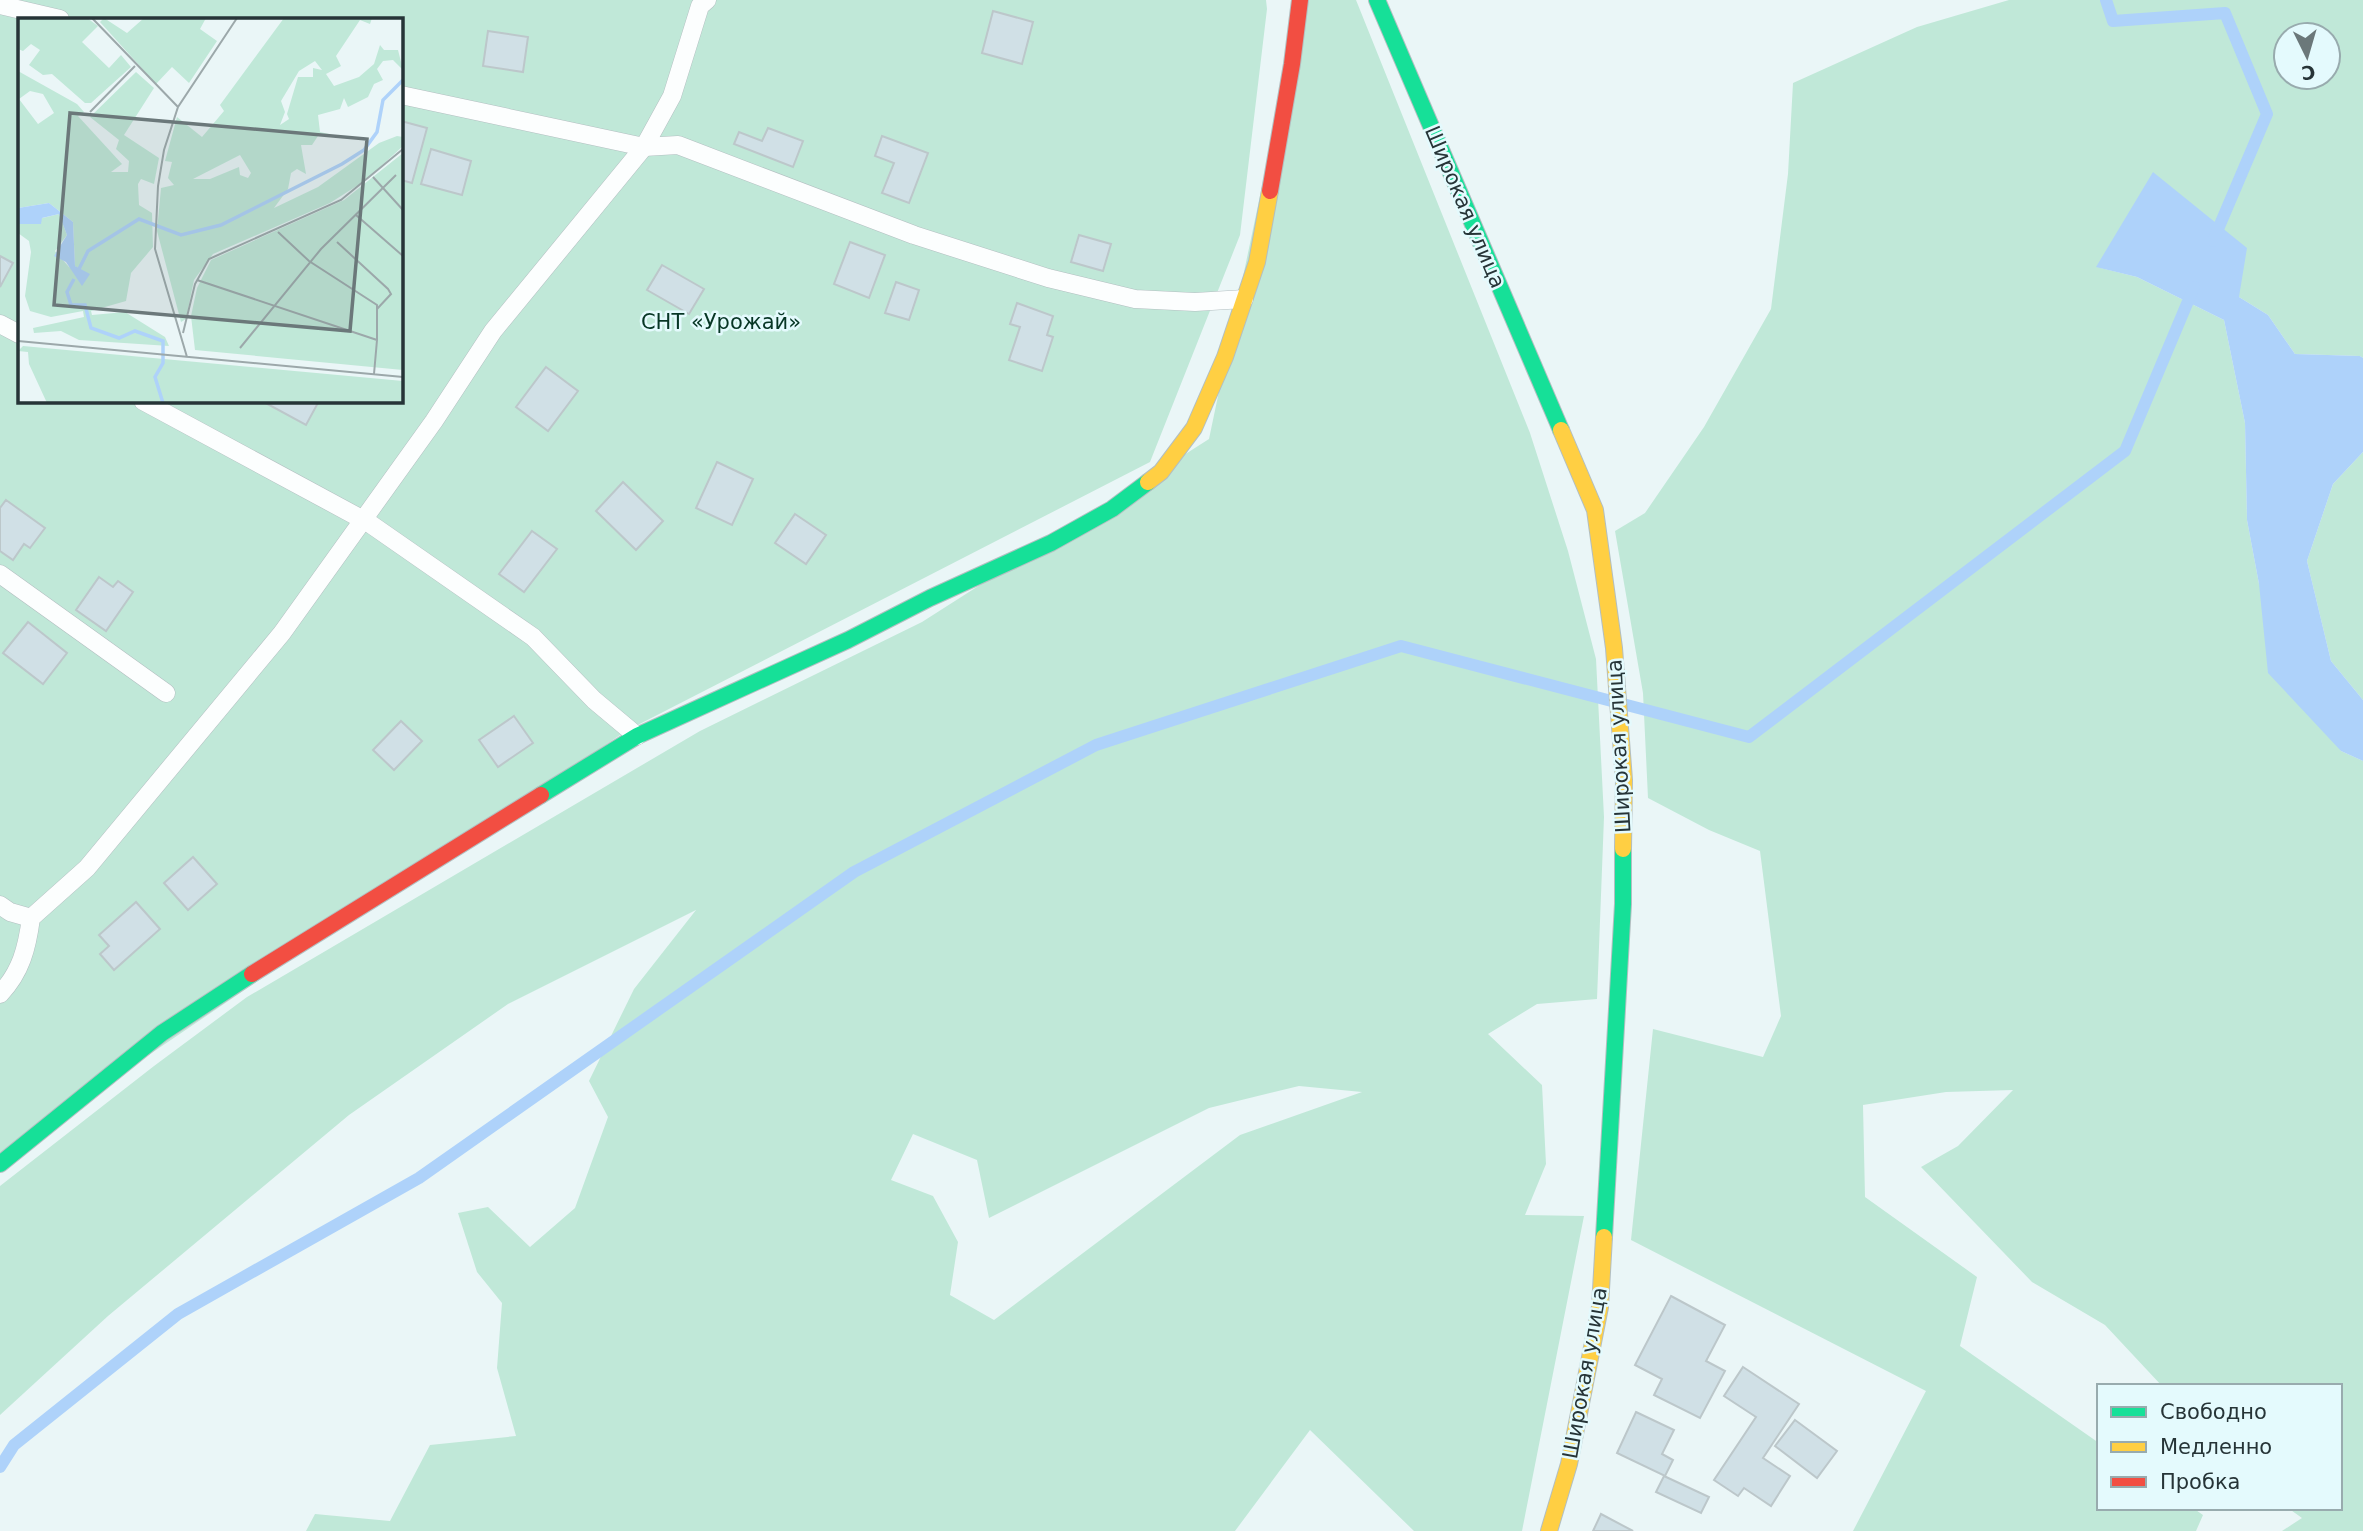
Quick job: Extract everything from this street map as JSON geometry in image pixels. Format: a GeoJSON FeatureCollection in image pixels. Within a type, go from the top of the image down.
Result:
{"type":"FeatureCollection","features":[{"type":"Feature","properties":{"kind":"street"},"geometry":{"type":"LineString","coordinates":[[0,1164],[162,1033],[228,989],[638,736],[1051,543],[1112,509],[1161,472],[1194,428],[1224,357],[1257,262],[1292,64],[1300,0]]}},
{"type":"Feature","properties":{"kind":"street","name":"Широкая улица"},"geometry":{"type":"LineString","coordinates":[[1377,0],[1595,510],[1614,648],[1624,780],[1623,904],[1600,1307],[1569,1464],[1549,1531]]}},
{"type":"Feature","properties":{"kind":"lane"},"geometry":{"type":"LineString","coordinates":[[0,995],[13,981],[27,949],[31,918],[87,868],[282,633],[434,421],[493,331],[644,147],[672,96],[700,6],[707,0]]}},
{"type":"Feature","properties":{"kind":"lane"},"geometry":{"type":"LineString","coordinates":[[0,5],[56,18]]}},
{"type":"Feature","properties":{"kind":"lane"},"geometry":{"type":"LineString","coordinates":[[402,95],[644,147],[678,145],[914,235],[1048,278],[1136,299],[1195,302],[1244,299]]}},
{"type":"Feature","properties":{"kind":"lane"},"geometry":{"type":"LineString","coordinates":[[0,324],[18,333]]}},
{"type":"Feature","properties":{"kind":"lane"},"geometry":{"type":"LineString","coordinates":[[146,402],[362,520],[533,637],[594,700],[638,736]]}},
{"type":"Feature","properties":{"kind":"lane"},"geometry":{"type":"LineString","coordinates":[[0,573],[166,693]]}},
{"type":"Feature","properties":{"kind":"lane"},"geometry":{"type":"LineString","coordinates":[[0,905],[10,912],[31,918]]}},
{"type":"Feature","properties":{"kind":"green space","name":"СНТ «Урожай»"},"geometry":{"type":"Polygon","coordinates":[[[0,0],[1266,0],[1240,235],[1150,462],[626,731],[0,1156],[0,0]]]}},
{"type":"Feature","properties":{"kind":"green space"},"geometry":{"type":"Polygon","coordinates":[[[1301,0],[1356,0],[1530,433],[1568,551],[1596,659],[1604,817],[1597,999],[1537,1004],[1488,1034],[1542,1085],[1546,1164],[1525,1215],[1584,1216],[1522,1531],[1414,1531],[1310,1430],[1235,1531],[306,1531],[315,1514],[390,1521],[430,1445],[516,1436],[497,1368],[502,1303],[477,1272],[458,1213],[488,1207],[530,1247],[575,1208],[608,1117],[589,1081],[634,989],[696,910],[508,1004],[349,1115],[108,1316],[0,1415],[0,1186],[247,997],[700,731],[922,622],[1209,439],[1301,0]],[[1299,1086],[1209,1108],[989,1218],[977,1160],[913,1134],[891,1180],[933,1196],[958,1242],[950,1295],[994,1320],[1240,1135],[1362,1092],[1299,1086]]]}},
{"type":"Feature","properties":{"kind":"green space"},"geometry":{"type":"Polygon","coordinates":[[[2009,0],[2363,0],[2363,358],[2295,354],[2268,315],[2239,297],[2097,267],[2137,277],[2224,320],[2245,423],[2247,520],[2259,584],[2341,751],[2363,761],[2363,1531],[2282,1531],[2302,1518],[2291,1510],[2342,1510],[2342,1384],[2160,1384],[2105,1325],[2032,1282],[1921,1167],[1958,1146],[2013,1090],[1946,1092],[1863,1105],[1865,1197],[1977,1277],[1960,1346],[2097,1442],[2097,1510],[2196,1510],[2203,1515],[2196,1531],[1853,1531],[1926,1391],[1631,1240],[1653,1029],[1763,1057],[1781,1016],[1760,851],[1709,830],[1648,798],[1643,693],[1615,531],[1645,513],[1704,427],[1771,309],[1788,174],[1793,83],[1917,27],[2009,0]]]}},
{"type":"Feature","properties":{"kind":"green space"},"geometry":{"type":"Polygon","coordinates":[[[2363,452],[2363,700],[2331,661],[2307,561],[2333,484],[2363,452]]]}},
{"type":"Feature","properties":{"kind":"water"},"geometry":{"type":"Polygon","coordinates":[[[2153,172],[2247,248],[2239,297],[2268,315],[2295,354],[2363,358],[2363,452],[2333,484],[2307,561],[2331,661],[2363,700],[2363,761],[2341,751],[2268,673],[2259,584],[2247,520],[2245,423],[2224,320],[2137,277],[2096,267],[2153,172]]]}},
{"type":"Feature","properties":{"kind":"building"},"geometry":{"type":"Polygon","coordinates":[[[993,11],[1033,22],[1022,64],[982,53],[993,11]]]}},
{"type":"Feature","properties":{"kind":"building"},"geometry":{"type":"Polygon","coordinates":[[[488,31],[528,37],[523,72],[483,66],[488,31]]]}},
{"type":"Feature","properties":{"kind":"building"},"geometry":{"type":"Polygon","coordinates":[[[402,121],[427,128],[412,183],[402,180],[402,121]]]}},
{"type":"Feature","properties":{"kind":"building"},"geometry":{"type":"Polygon","coordinates":[[[768,128],[803,141],[793,167],[734,144],[739,132],[762,141],[768,128]]]}},
{"type":"Feature","properties":{"kind":"building"},"geometry":{"type":"Polygon","coordinates":[[[882,136],[928,153],[909,203],[882,193],[894,163],[875,156],[882,136]]]}},
{"type":"Feature","properties":{"kind":"building"},"geometry":{"type":"Polygon","coordinates":[[[431,149],[471,161],[462,195],[421,184],[431,149]]]}},
{"type":"Feature","properties":{"kind":"building"},"geometry":{"type":"Polygon","coordinates":[[[1079,235],[1111,244],[1103,271],[1071,262],[1079,235]]]}},
{"type":"Feature","properties":{"kind":"building"},"geometry":{"type":"Polygon","coordinates":[[[850,242],[885,255],[869,298],[834,284],[850,242]]]}},
{"type":"Feature","properties":{"kind":"building"},"geometry":{"type":"Polygon","coordinates":[[[0,256],[13,263],[0,287],[0,256]]]}},
{"type":"Feature","properties":{"kind":"building"},"geometry":{"type":"Polygon","coordinates":[[[662,265],[704,289],[689,314],[647,290],[662,265]]]}},
{"type":"Feature","properties":{"kind":"building"},"geometry":{"type":"Polygon","coordinates":[[[896,282],[919,290],[909,320],[885,313],[896,282]]]}},
{"type":"Feature","properties":{"kind":"building"},"geometry":{"type":"Polygon","coordinates":[[[1017,303],[1053,316],[1047,335],[1053,337],[1042,371],[1009,360],[1020,327],[1010,324],[1017,303]]]}},
{"type":"Feature","properties":{"kind":"building"},"geometry":{"type":"Polygon","coordinates":[[[546,367],[578,391],[548,431],[516,407],[546,367]]]}},
{"type":"Feature","properties":{"kind":"building"},"geometry":{"type":"Polygon","coordinates":[[[264,402],[318,402],[306,425],[264,402]]]}},
{"type":"Feature","properties":{"kind":"building"},"geometry":{"type":"Polygon","coordinates":[[[717,462],[753,479],[732,525],[696,508],[717,462]]]}},
{"type":"Feature","properties":{"kind":"building"},"geometry":{"type":"Polygon","coordinates":[[[623,482],[663,521],[636,550],[596,511],[623,482]]]}},
{"type":"Feature","properties":{"kind":"building"},"geometry":{"type":"Polygon","coordinates":[[[6,500],[45,528],[30,548],[24,544],[13,560],[0,551],[0,508],[6,500]]]}},
{"type":"Feature","properties":{"kind":"building"},"geometry":{"type":"Polygon","coordinates":[[[795,514],[826,535],[806,564],[775,543],[795,514]]]}},
{"type":"Feature","properties":{"kind":"building"},"geometry":{"type":"Polygon","coordinates":[[[532,531],[557,549],[524,592],[499,574],[532,531]]]}},
{"type":"Feature","properties":{"kind":"building"},"geometry":{"type":"Polygon","coordinates":[[[99,577],[113,587],[118,581],[133,592],[106,631],[76,610],[99,577]]]}},
{"type":"Feature","properties":{"kind":"building"},"geometry":{"type":"Polygon","coordinates":[[[28,622],[67,653],[43,684],[3,653],[28,622]]]}},
{"type":"Feature","properties":{"kind":"building"},"geometry":{"type":"Polygon","coordinates":[[[514,716],[533,743],[498,767],[479,740],[514,716]]]}},
{"type":"Feature","properties":{"kind":"building"},"geometry":{"type":"Polygon","coordinates":[[[401,721],[422,741],[394,770],[373,750],[401,721]]]}},
{"type":"Feature","properties":{"kind":"building"},"geometry":{"type":"Polygon","coordinates":[[[193,857],[217,884],[188,910],[164,883],[193,857]]]}},
{"type":"Feature","properties":{"kind":"building"},"geometry":{"type":"Polygon","coordinates":[[[136,902],[160,929],[114,970],[100,954],[109,946],[99,935],[136,902]]]}},
{"type":"Feature","properties":{"kind":"building"},"geometry":{"type":"Polygon","coordinates":[[[1671,1296],[1725,1325],[1706,1361],[1725,1371],[1700,1418],[1654,1395],[1662,1379],[1635,1365],[1671,1296]]]}},
{"type":"Feature","properties":{"kind":"building"},"geometry":{"type":"Polygon","coordinates":[[[1743,1367],[1799,1404],[1763,1458],[1790,1476],[1771,1506],[1744,1488],[1738,1496],[1714,1480],[1756,1417],[1724,1396],[1743,1367]]]}},
{"type":"Feature","properties":{"kind":"building"},"geometry":{"type":"Polygon","coordinates":[[[1636,1412],[1674,1430],[1662,1454],[1673,1460],[1665,1476],[1617,1453],[1636,1412]]]}},
{"type":"Feature","properties":{"kind":"building"},"geometry":{"type":"Polygon","coordinates":[[[1795,1420],[1837,1451],[1817,1478],[1775,1446],[1795,1420]]]}},
{"type":"Feature","properties":{"kind":"building"},"geometry":{"type":"Polygon","coordinates":[[[1664,1476],[1709,1497],[1701,1513],[1656,1492],[1664,1476]]]}},
{"type":"Feature","properties":{"kind":"building"},"geometry":{"type":"Polygon","coordinates":[[[1601,1514],[1633,1531],[1593,1531],[1601,1514]]]}},
{"type":"Feature","properties":{"kind":"waterway"},"geometry":{"type":"LineString","coordinates":[[2106,0],[2113,21],[2225,13],[2267,114],[2213,241]]}},
{"type":"Feature","properties":{"kind":"waterway"},"geometry":{"type":"LineString","coordinates":[[0,1467],[14,1445],[178,1314],[419,1178],[854,872],[1096,745],[1401,646],[1749,737],[2125,451],[2194,287]]}},
{"type":"Feature","properties":{"kind":"traffic: fast"},"geometry":{"type":"LineString","coordinates":[[1377,0],[1561,430]]}},
{"type":"Feature","properties":{"kind":"traffic: fast"},"geometry":{"type":"LineString","coordinates":[[541,795],[637,736],[848,640],[930,598],[1051,543],[1112,509],[1148,482]]}},
{"type":"Feature","properties":{"kind":"traffic: fast"},"geometry":{"type":"LineString","coordinates":[[1604,1237],[1623,904],[1623,849]]}},
{"type":"Feature","properties":{"kind":"traffic: fast"},"geometry":{"type":"LineString","coordinates":[[0,1164],[162,1033],[252,974]]}},
{"type":"Feature","properties":{"kind":"traffic: slow"},"geometry":{"type":"LineString","coordinates":[[1148,482],[1161,472],[1194,428],[1225,357],[1257,262],[1270,191]]}},
{"type":"Feature","properties":{"kind":"traffic: slow"},"geometry":{"type":"LineString","coordinates":[[1561,430],[1595,510],[1614,648],[1624,780],[1623,849]]}},
{"type":"Feature","properties":{"kind":"traffic: slow"},"geometry":{"type":"LineString","coordinates":[[1549,1531],[1569,1464],[1600,1307],[1604,1237]]}},
{"type":"Feature","properties":{"kind":"traffic: jam"},"geometry":{"type":"LineString","coordinates":[[1270,191],[1300,0]]}},
{"type":"Feature","properties":{"kind":"traffic: jam"},"geometry":{"type":"LineString","coordinates":[[252,974],[541,795]]}}]}
